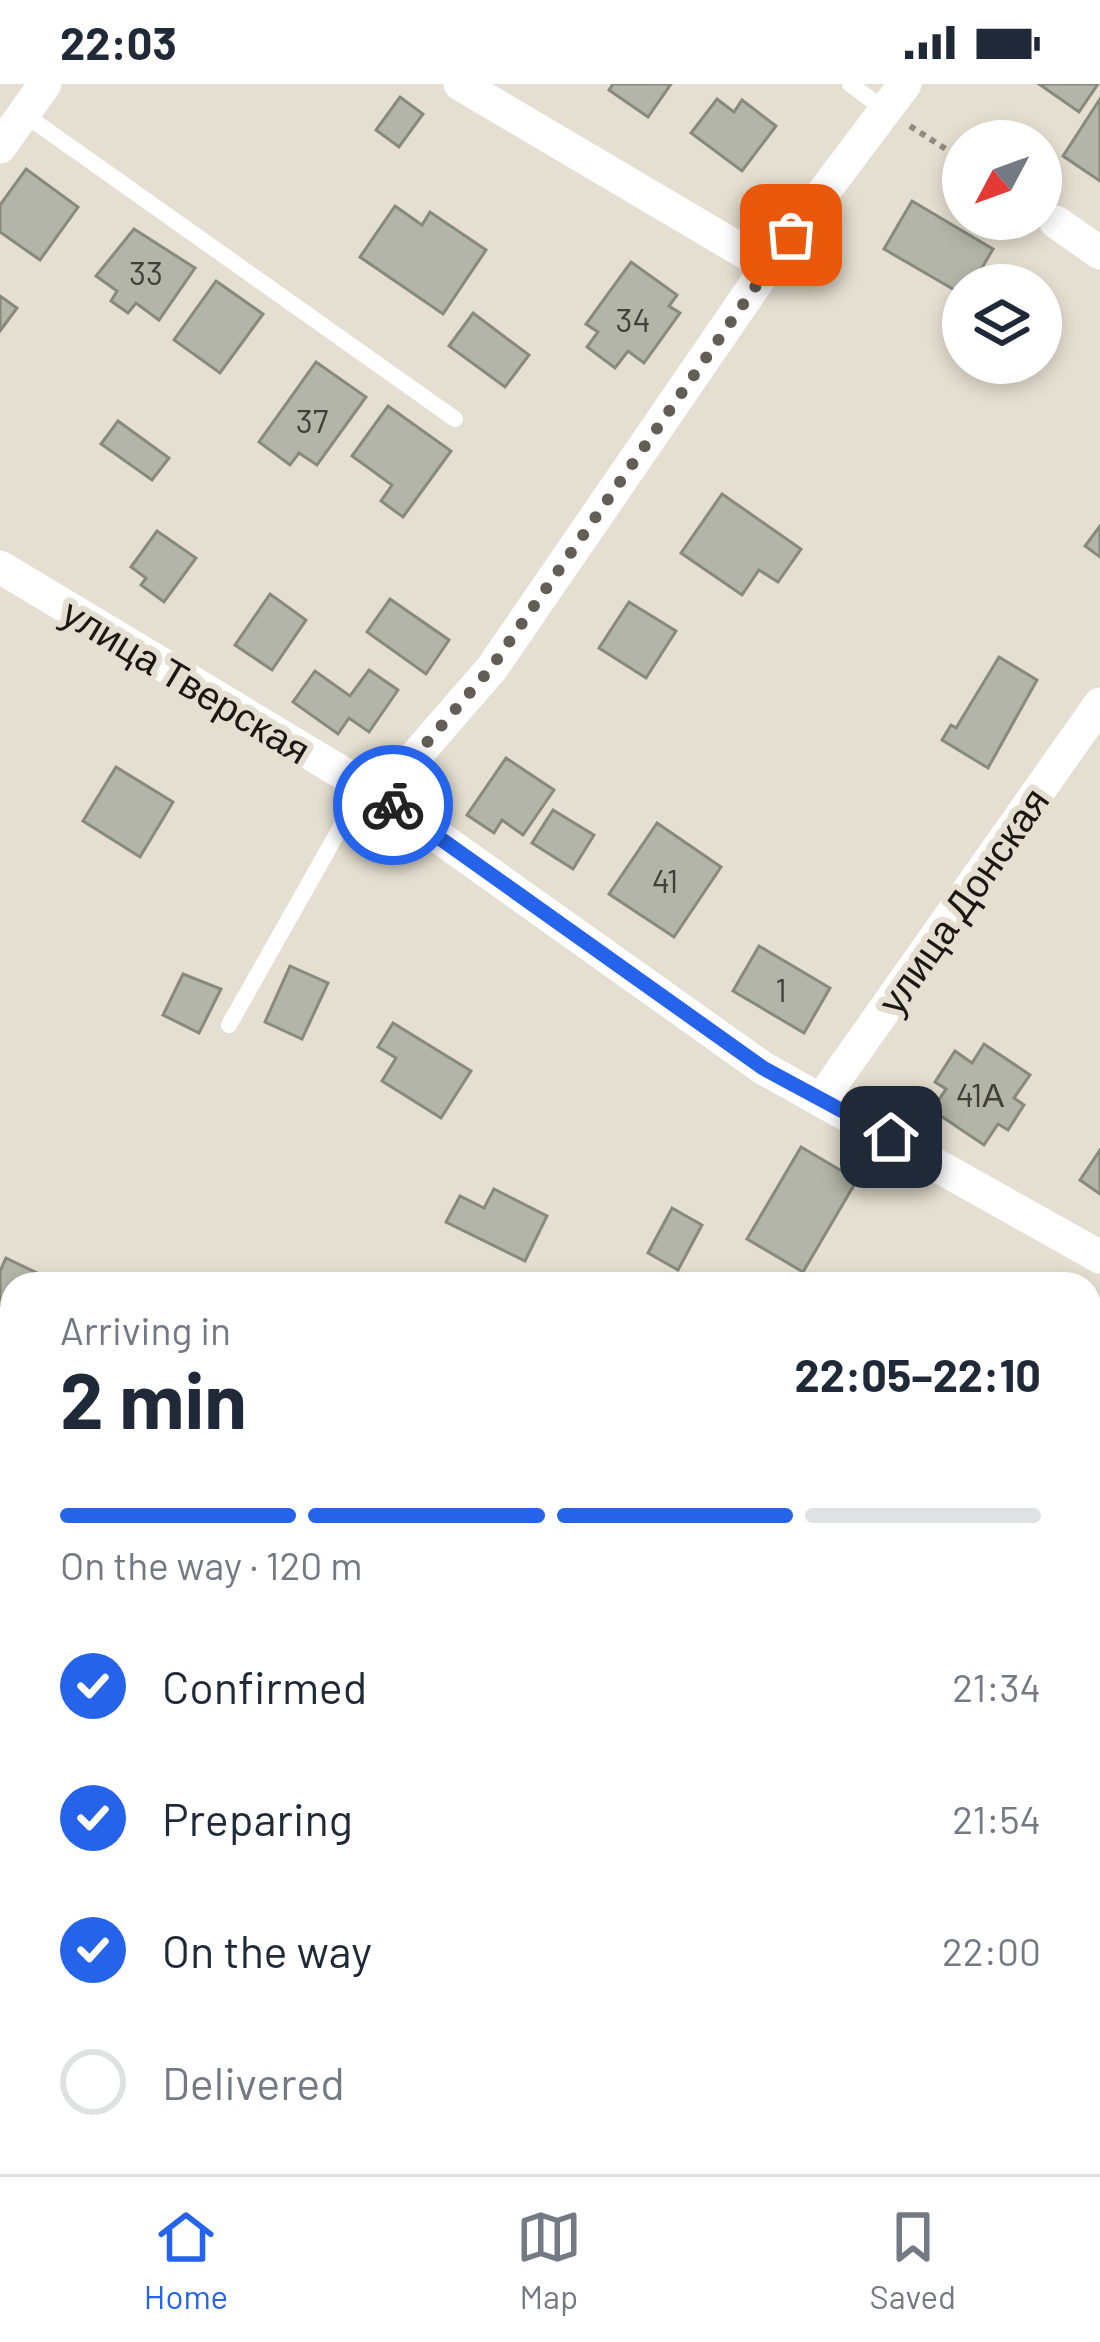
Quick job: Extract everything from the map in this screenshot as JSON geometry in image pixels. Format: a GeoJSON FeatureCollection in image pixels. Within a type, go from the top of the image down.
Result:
{"type":"FeatureCollection","features":[{"type":"Feature","properties":{"kind":"street"},"geometry":{"type":"LineString","coordinates":[[0,147],[45,84]]}},
{"type":"Feature","properties":{"kind":"street"},"geometry":{"type":"LineString","coordinates":[[460,84],[768,266]]}},
{"type":"Feature","properties":{"kind":"street"},"geometry":{"type":"LineString","coordinates":[[372,791],[491,668],[768,266],[895,97]]}},
{"type":"Feature","properties":{"kind":"street"},"geometry":{"type":"LineString","coordinates":[[1062,226],[1100,253]]}},
{"type":"Feature","properties":{"kind":"street","name":"улица Тверская"},"geometry":{"type":"LineString","coordinates":[[0,567],[372,791],[763,1068],[824,1097],[1100,1257]]}},
{"type":"Feature","properties":{"kind":"street","name":"улица Донская"},"geometry":{"type":"LineString","coordinates":[[824,1097],[1100,704]]}},
{"type":"Feature","properties":{"kind":"lane"},"geometry":{"type":"LineString","coordinates":[[850,84],[895,97]]}},
{"type":"Feature","properties":{"kind":"lane"},"geometry":{"type":"LineString","coordinates":[[25,114],[455,419]]}},
{"type":"Feature","properties":{"kind":"lane"},"geometry":{"type":"LineString","coordinates":[[229,1025],[372,791]]}},
{"type":"Feature","properties":{"kind":"path"},"geometry":{"type":"LineString","coordinates":[[895,97],[942,141]]}},
{"type":"Feature","properties":{"kind":"building"},"geometry":{"type":"Polygon","coordinates":[[[613,84],[671,84],[648,117],[609,90],[613,84]]]}},
{"type":"Feature","properties":{"kind":"building"},"geometry":{"type":"Polygon","coordinates":[[[1039,84],[1098,84],[1079,112],[1039,84]]]}},
{"type":"Feature","properties":{"kind":"building"},"geometry":{"type":"Polygon","coordinates":[[[400,97],[423,114],[399,147],[376,130],[400,97]]]}},
{"type":"Feature","properties":{"kind":"building"},"geometry":{"type":"Polygon","coordinates":[[[717,99],[734,112],[742,100],[776,126],[742,171],[691,133],[717,99]]]}},
{"type":"Feature","properties":{"kind":"building"},"geometry":{"type":"Polygon","coordinates":[[[1100,99],[1100,181],[1063,156],[1100,99]]]}},
{"type":"Feature","properties":{"kind":"building"},"geometry":{"type":"Polygon","coordinates":[[[26,169],[78,207],[40,260],[0,232],[0,205],[26,169]]]}},
{"type":"Feature","properties":{"kind":"building"},"geometry":{"type":"Polygon","coordinates":[[[912,201],[942,219],[942,240],[978,240],[993,249],[984,264],[942,264],[942,283],[884,249],[912,201]]]}},
{"type":"Feature","properties":{"kind":"building"},"geometry":{"type":"Polygon","coordinates":[[[395,206],[422,225],[430,212],[486,250],[443,314],[360,257],[395,206]]]}},
{"type":"Feature","properties":{"kind":"building"},"geometry":{"type":"Polygon","coordinates":[[[134,229],[195,268],[159,320],[136,303],[128,313],[111,301],[117,291],[96,276],[134,229]]]}},
{"type":"Feature","properties":{"kind":"building"},"geometry":{"type":"Polygon","coordinates":[[[631,262],[677,295],[669,306],[680,313],[644,363],[628,351],[615,368],[587,347],[598,332],[586,324],[631,262]]]}},
{"type":"Feature","properties":{"kind":"building"},"geometry":{"type":"Polygon","coordinates":[[[216,281],[263,314],[220,373],[174,340],[216,281]]]}},
{"type":"Feature","properties":{"kind":"building"},"geometry":{"type":"Polygon","coordinates":[[[0,296],[17,308],[0,331],[0,296]]]}},
{"type":"Feature","properties":{"kind":"building"},"geometry":{"type":"Polygon","coordinates":[[[473,313],[529,355],[505,387],[449,346],[473,313]]]}},
{"type":"Feature","properties":{"kind":"building"},"geometry":{"type":"Polygon","coordinates":[[[316,362],[366,397],[317,465],[299,453],[290,465],[259,442],[316,362]]]}},
{"type":"Feature","properties":{"kind":"building"},"geometry":{"type":"Polygon","coordinates":[[[388,406],[451,451],[403,517],[381,501],[392,485],[352,456],[388,406]]]}},
{"type":"Feature","properties":{"kind":"building"},"geometry":{"type":"Polygon","coordinates":[[[118,421],[169,458],[152,480],[101,444],[118,421]]]}},
{"type":"Feature","properties":{"kind":"building"},"geometry":{"type":"Polygon","coordinates":[[[722,494],[801,549],[778,582],[759,570],[742,595],[681,553],[722,494]]]}},
{"type":"Feature","properties":{"kind":"building"},"geometry":{"type":"Polygon","coordinates":[[[1100,526],[1100,557],[1085,546],[1100,526]]]}},
{"type":"Feature","properties":{"kind":"building"},"geometry":{"type":"Polygon","coordinates":[[[157,531],[196,558],[164,602],[141,585],[146,578],[131,567],[157,531]]]}},
{"type":"Feature","properties":{"kind":"building"},"geometry":{"type":"Polygon","coordinates":[[[270,594],[306,620],[272,670],[235,645],[270,594]]]}},
{"type":"Feature","properties":{"kind":"building"},"geometry":{"type":"Polygon","coordinates":[[[390,599],[449,640],[426,674],[367,632],[390,599]]]}},
{"type":"Feature","properties":{"kind":"building"},"geometry":{"type":"Polygon","coordinates":[[[629,602],[676,631],[646,678],[599,648],[629,602]]]}},
{"type":"Feature","properties":{"kind":"building"},"geometry":{"type":"Polygon","coordinates":[[[999,657],[1037,680],[988,768],[942,740],[951,725],[956,728],[999,657]]]}},
{"type":"Feature","properties":{"kind":"building"},"geometry":{"type":"Polygon","coordinates":[[[369,670],[398,690],[369,732],[349,718],[338,734],[293,702],[315,671],[350,696],[369,670]]]}},
{"type":"Feature","properties":{"kind":"building"},"geometry":{"type":"Polygon","coordinates":[[[506,758],[554,790],[523,835],[502,820],[494,833],[467,815],[506,758]]]}},
{"type":"Feature","properties":{"kind":"building"},"geometry":{"type":"Polygon","coordinates":[[[116,767],[173,802],[140,857],[83,821],[116,767]]]}},
{"type":"Feature","properties":{"kind":"building"},"geometry":{"type":"Polygon","coordinates":[[[553,810],[594,835],[573,869],[532,843],[553,810]]]}},
{"type":"Feature","properties":{"kind":"building"},"geometry":{"type":"Polygon","coordinates":[[[657,823],[721,867],[674,937],[609,894],[657,823]]]}},
{"type":"Feature","properties":{"kind":"building"},"geometry":{"type":"Polygon","coordinates":[[[759,946],[830,988],[804,1033],[733,991],[759,946]]]}},
{"type":"Feature","properties":{"kind":"building"},"geometry":{"type":"Polygon","coordinates":[[[290,966],[328,983],[302,1039],[265,1022],[290,966]]]}},
{"type":"Feature","properties":{"kind":"building"},"geometry":{"type":"Polygon","coordinates":[[[183,974],[221,989],[199,1033],[163,1015],[183,974]]]}},
{"type":"Feature","properties":{"kind":"building"},"geometry":{"type":"Polygon","coordinates":[[[393,1023],[471,1071],[441,1118],[382,1081],[396,1058],[378,1047],[393,1023]]]}},
{"type":"Feature","properties":{"kind":"building"},"geometry":{"type":"Polygon","coordinates":[[[984,1044],[1030,1075],[1014,1098],[1024,1105],[1008,1130],[998,1124],[984,1145],[932,1110],[946,1089],[935,1082],[955,1051],[972,1063],[984,1044]]]}},
{"type":"Feature","properties":{"kind":"building"},"geometry":{"type":"Polygon","coordinates":[[[801,1147],[857,1180],[803,1272],[747,1239],[801,1147]]]}},
{"type":"Feature","properties":{"kind":"building"},"geometry":{"type":"Polygon","coordinates":[[[1100,1150],[1100,1194],[1080,1180],[1100,1150]]]}},
{"type":"Feature","properties":{"kind":"building"},"geometry":{"type":"Polygon","coordinates":[[[494,1189],[547,1216],[525,1261],[446,1222],[460,1196],[484,1208],[494,1189]]]}},
{"type":"Feature","properties":{"kind":"building"},"geometry":{"type":"Polygon","coordinates":[[[672,1208],[702,1225],[678,1270],[648,1253],[672,1208]]]}},
{"type":"Feature","properties":{"kind":"building"},"geometry":{"type":"Polygon","coordinates":[[[6,1258],[35,1272],[0,1272],[6,1258]]]}},
{"type":"Feature","properties":{"kind":"way so far"},"geometry":{"type":"LineString","coordinates":[[393,805],[381,796],[491,668],[791,235]]}},
{"type":"Feature","properties":{"kind":"route"},"geometry":{"type":"LineString","coordinates":[[393,805],[763,1068],[891,1137]]}}]}
